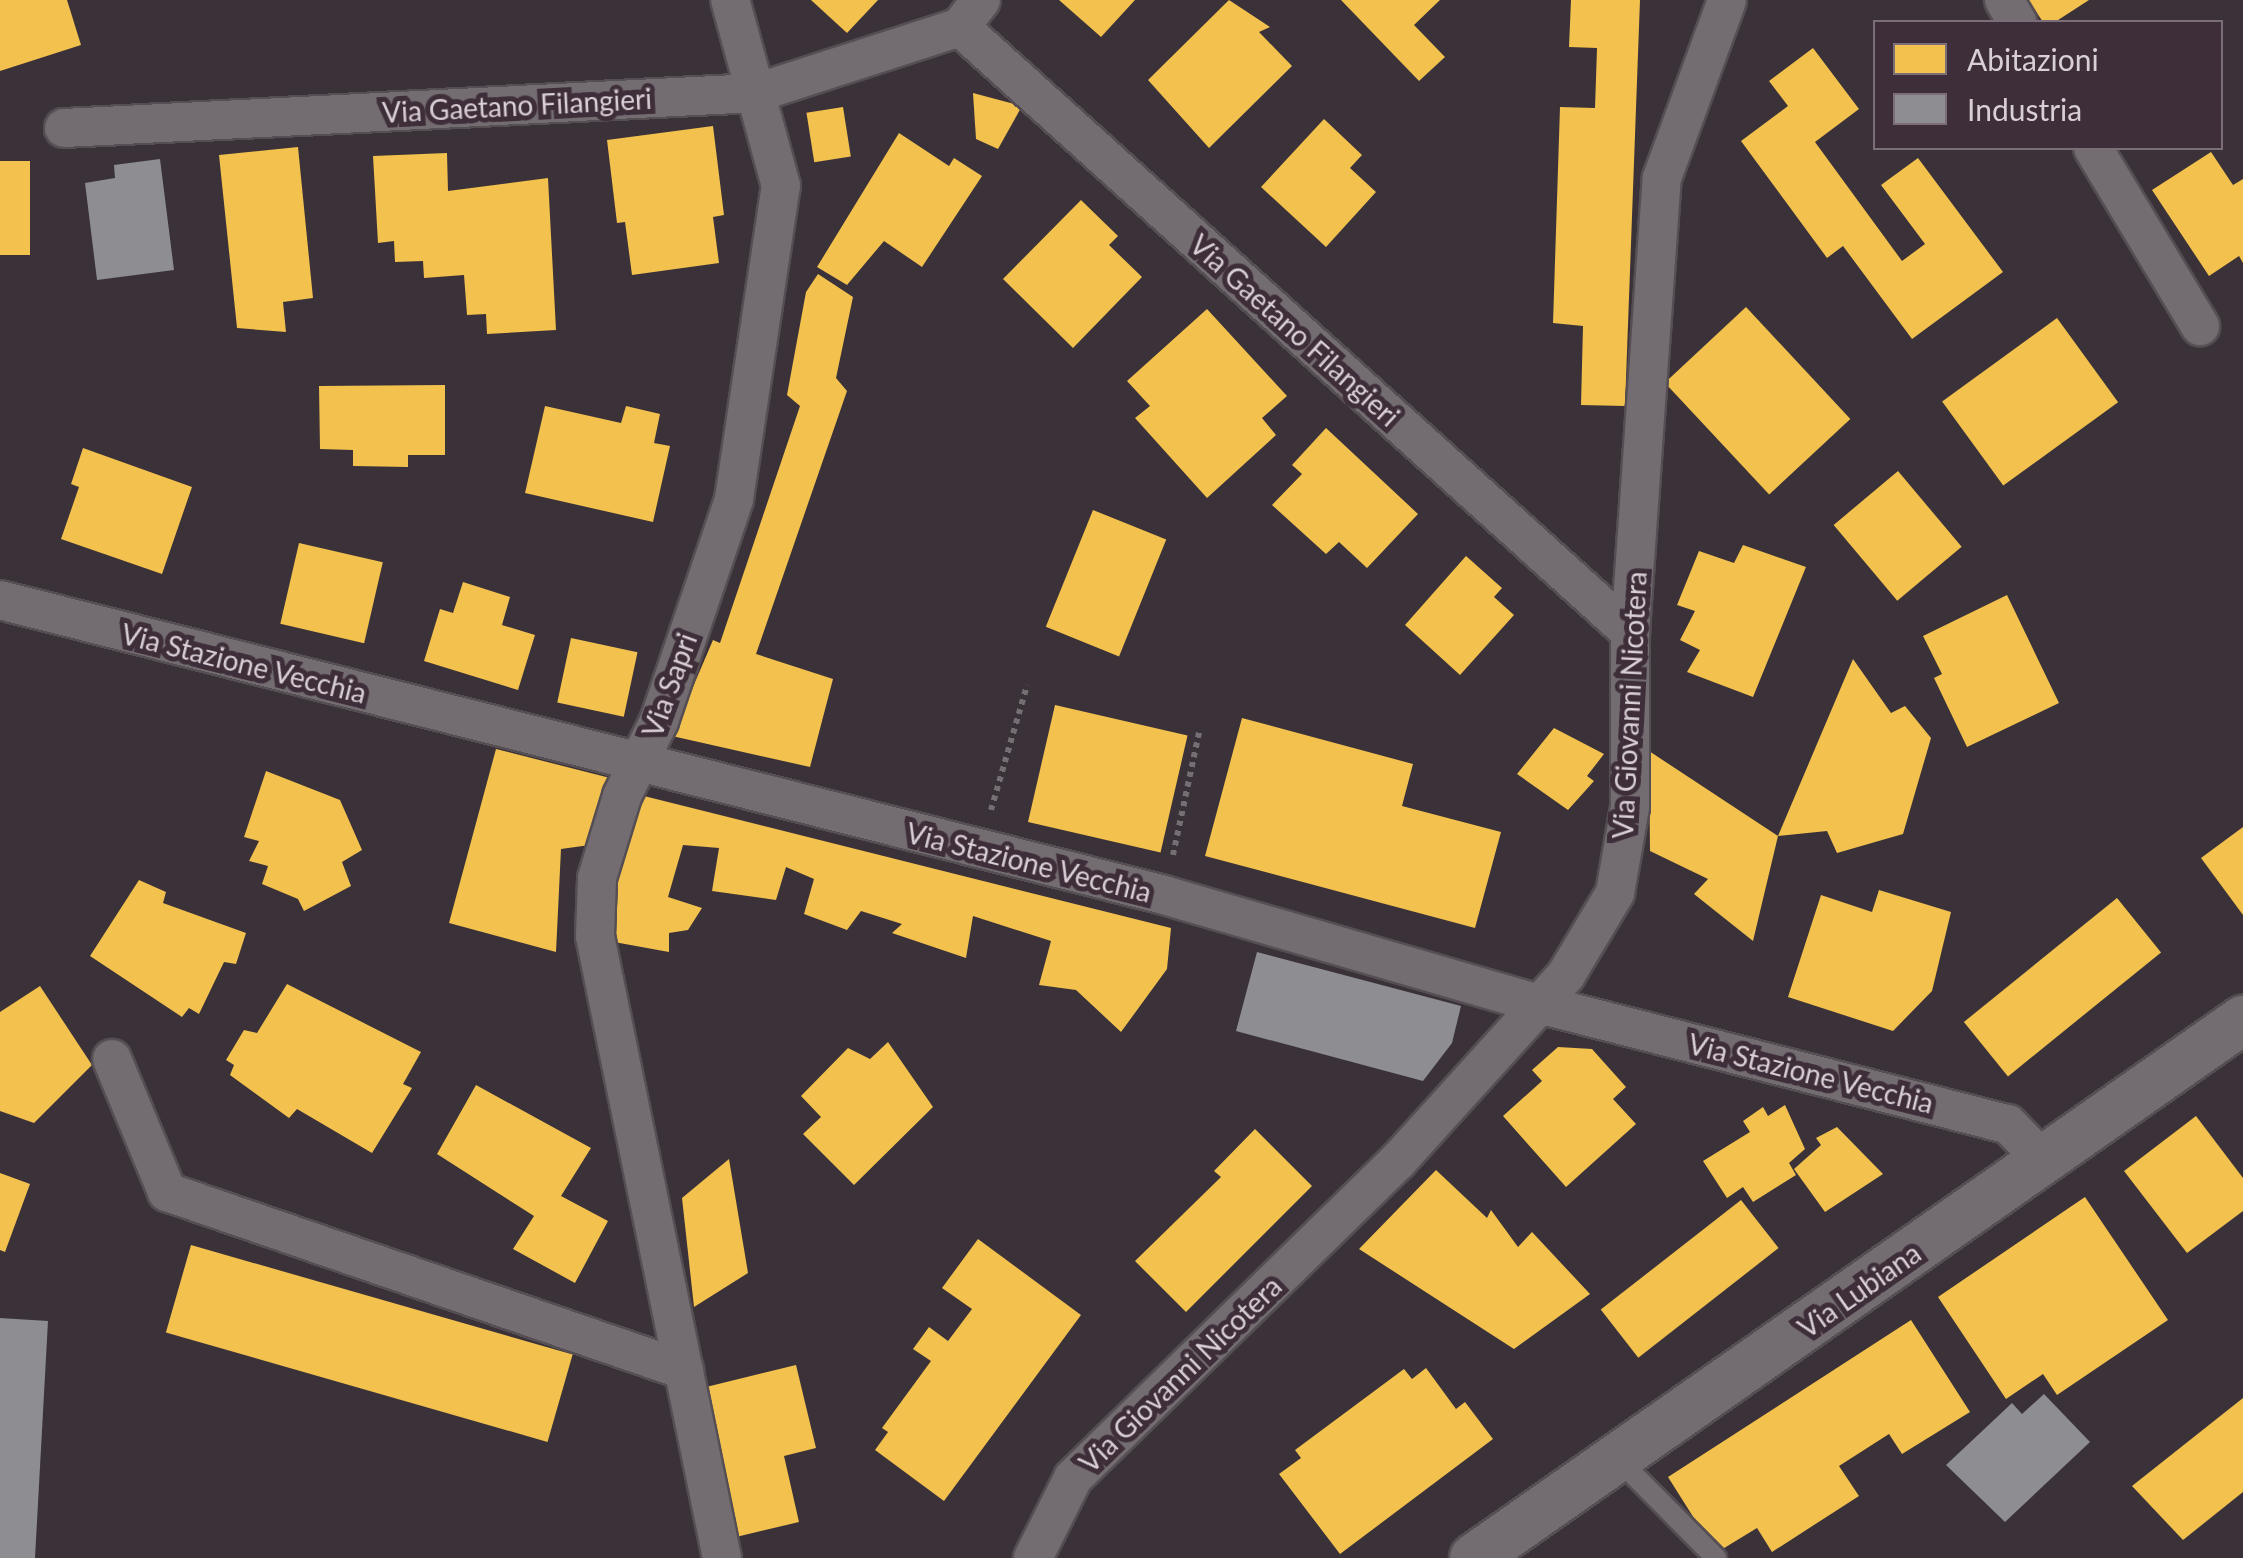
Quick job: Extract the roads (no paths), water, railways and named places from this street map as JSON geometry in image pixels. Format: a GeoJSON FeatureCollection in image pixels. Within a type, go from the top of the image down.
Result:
{"type":"FeatureCollection","features":[{"type":"Feature","properties":{"kind":"street","name":"Via Sapri"},"geometry":{"type":"LineString","coordinates":[[722,1558],[595,936],[597,878],[734,499],[781,186],[730,0]]}},
{"type":"Feature","properties":{"kind":"street","name":"Via Giovanni Nicotera"},"geometry":{"type":"LineString","coordinates":[[1033,1558],[1073,1478],[1398,1161],[1566,976],[1615,893],[1630,807],[1630,632],[1662,178],[1726,1]]}},
{"type":"Feature","properties":{"kind":"street","name":"Via Gaetano Filangieri"},"geometry":{"type":"LineString","coordinates":[[64,128],[756,93],[970,14],[1630,632]]}},
{"type":"Feature","properties":{"kind":"street"},"geometry":{"type":"LineString","coordinates":[[2094,150],[2200,326]]}},
{"type":"Feature","properties":{"kind":"street","name":"Via Stazione Vecchia"},"geometry":{"type":"LineString","coordinates":[[0,600],[1164,895],[1539,1004],[2008,1124],[2041,1158]]}},
{"type":"Feature","properties":{"kind":"street","name":"Via Lubiana"},"geometry":{"type":"LineString","coordinates":[[1474,1558],[2243,1020]]}},
{"type":"Feature","properties":{"kind":"street"},"geometry":{"type":"LineString","coordinates":[[112,1059],[167,1192],[684,1370]]}},
{"type":"Feature","properties":{"kind":"lane"},"geometry":{"type":"LineString","coordinates":[[1617,1458],[1716,1558]]}}]}
